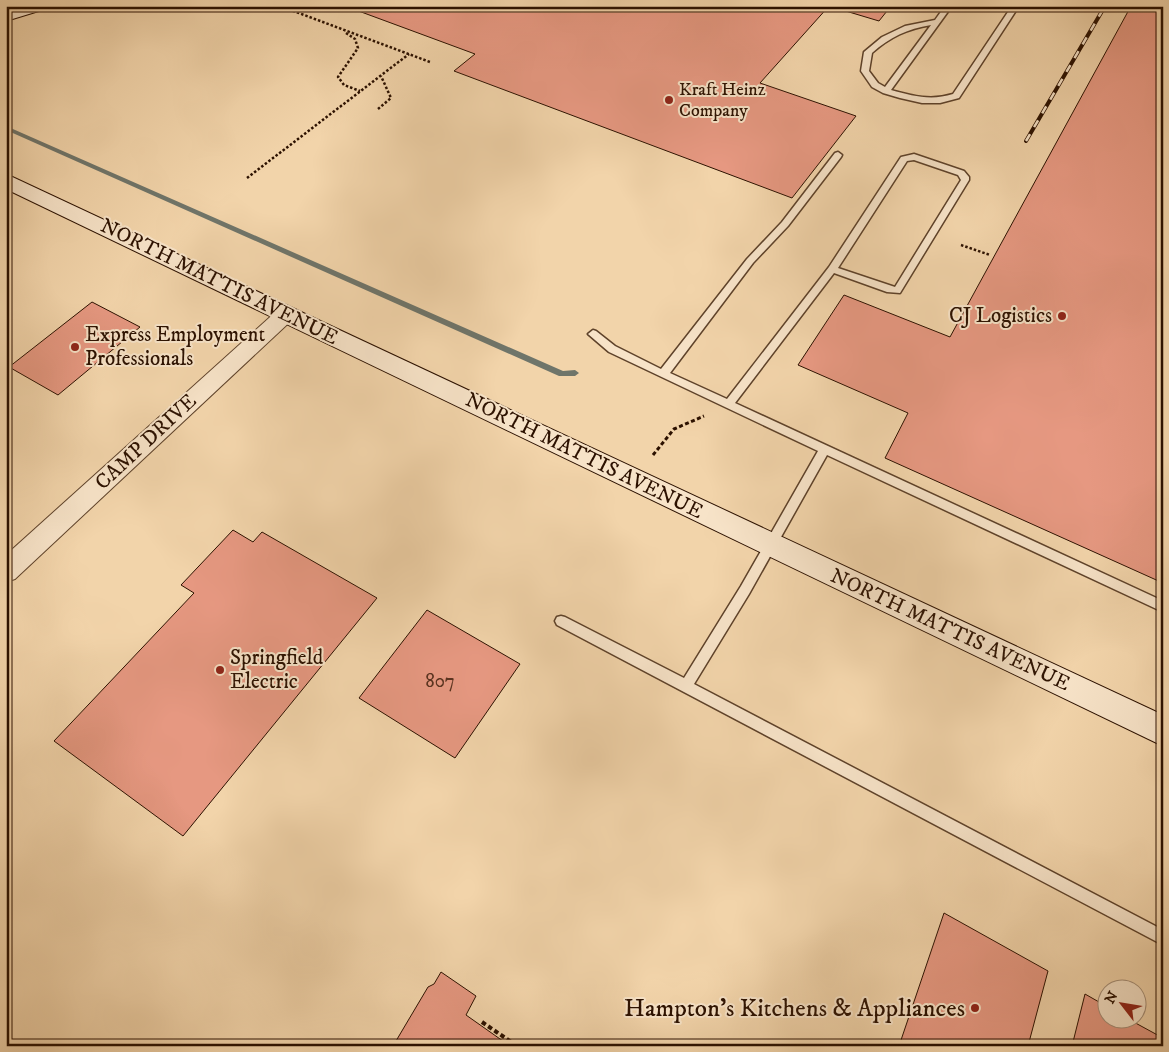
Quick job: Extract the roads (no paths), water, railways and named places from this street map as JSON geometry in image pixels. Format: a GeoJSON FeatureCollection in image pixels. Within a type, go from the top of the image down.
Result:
{"type":"FeatureCollection","features":[{"type":"Feature","properties":{"kind":"main road"},"geometry":{"type":"LineString","coordinates":[[6,15],[13,6]]}},
{"type":"Feature","properties":{"kind":"main road"},"geometry":{"type":"LineString","coordinates":[[6,15],[36,6]]}},
{"type":"Feature","properties":{"kind":"main road","name":"NORTH MATTIS AVENUE"},"geometry":{"type":"LineString","coordinates":[[6,181],[1163,731]]}},
{"type":"Feature","properties":{"kind":"street","name":"CAMP DRIVE"},"geometry":{"type":"LineString","coordinates":[[6,571],[286,314]]}},
{"type":"Feature","properties":{"kind":"lane"},"geometry":{"type":"LineString","coordinates":[[886,91],[949,6]]}},
{"type":"Feature","properties":{"kind":"lane"},"geometry":{"type":"LineString","coordinates":[[937,22],[910,26],[888,34],[868,52],[865,71],[875,84],[886,91],[922,100],[940,100],[956,96],[1016,6]]}},
{"type":"Feature","properties":{"kind":"lane"},"geometry":{"type":"LineString","coordinates":[[663,374],[750,261],[785,224],[838,155]]}},
{"type":"Feature","properties":{"kind":"lane"},"geometry":{"type":"LineString","coordinates":[[729,404],[832,269],[904,159],[914,158],[961,173],[965,177],[960,189],[901,288],[897,291],[832,269]]}},
{"type":"Feature","properties":{"kind":"lane"},"geometry":{"type":"LineString","coordinates":[[594,334],[612,349],[663,374],[1163,607]]}},
{"type":"Feature","properties":{"kind":"lane"},"geometry":{"type":"LineString","coordinates":[[686,686],[825,450]]}},
{"type":"Feature","properties":{"kind":"lane"},"geometry":{"type":"LineString","coordinates":[[561,620],[1163,938]]}},
{"type":"Feature","properties":{"kind":"waterway"},"geometry":{"type":"LineString","coordinates":[[6,128],[562,374],[575,373]]}},
{"type":"Feature","properties":{"kind":"railway"},"geometry":{"type":"LineString","coordinates":[[1026,141],[1105,6]]}},
{"type":"Feature","properties":{"kind":"place","name":"Kraft Heinz Company"},"geometry":{"type":"Point","coordinates":[669,100]}},
{"type":"Feature","properties":{"kind":"place","name":"CJ Logistics"},"geometry":{"type":"Point","coordinates":[1062,316]}},
{"type":"Feature","properties":{"kind":"place","name":"Express Employment Professionals"},"geometry":{"type":"Point","coordinates":[75,347]}},
{"type":"Feature","properties":{"kind":"place","name":"Springfield Electric"},"geometry":{"type":"Point","coordinates":[220,670]}},
{"type":"Feature","properties":{"kind":"place","name":"Hampton's Kitchens & Appliances"},"geometry":{"type":"Point","coordinates":[975,1008]}}]}
